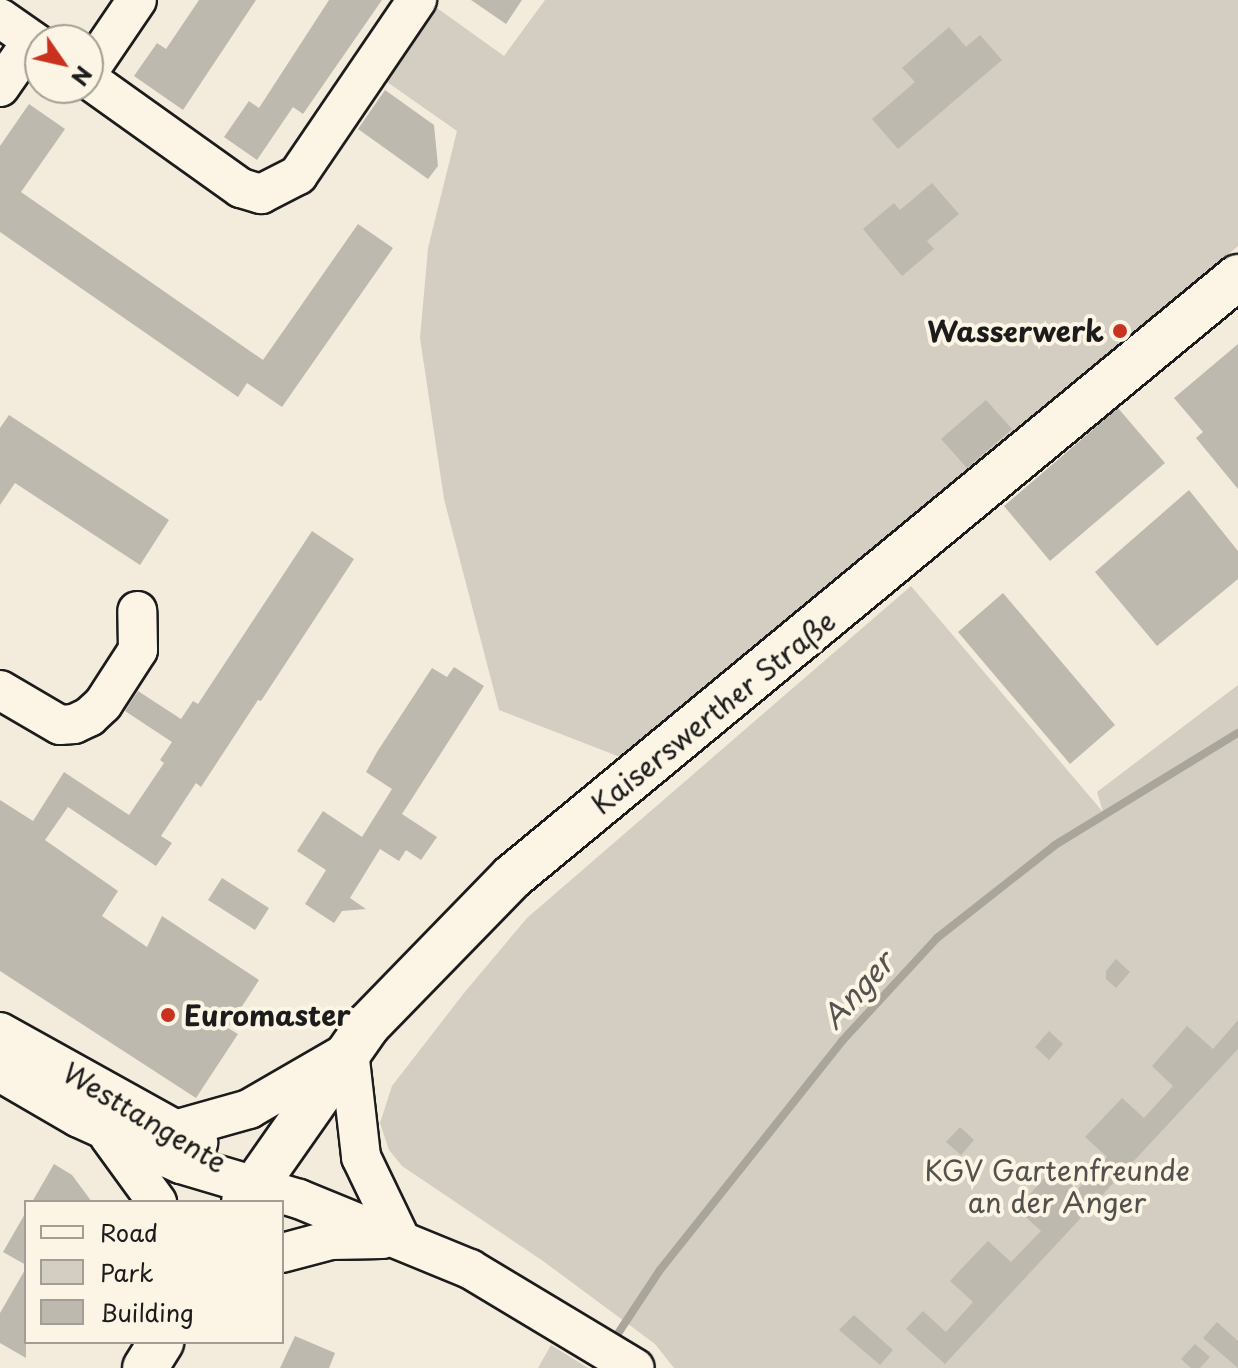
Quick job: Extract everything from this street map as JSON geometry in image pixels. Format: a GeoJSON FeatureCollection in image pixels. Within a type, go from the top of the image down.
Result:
{"type":"FeatureCollection","features":[{"type":"Feature","properties":{"kind":"main road","name":"Kaiserswerther Straße"},"geometry":{"type":"LineString","coordinates":[[249,1193],[349,1051],[437,951],[512,877],[1238,277]]}},
{"type":"Feature","properties":{"kind":"main road"},"geometry":{"type":"LineString","coordinates":[[145,1368],[160,1344]]}},
{"type":"Feature","properties":{"kind":"street"},"geometry":{"type":"LineString","coordinates":[[104,48],[137,0]]}},
{"type":"Feature","properties":{"kind":"street"},"geometry":{"type":"LineString","coordinates":[[104,90],[241,188],[261,194],[298,175],[417,0]]}},
{"type":"Feature","properties":{"kind":"street"},"geometry":{"type":"LineString","coordinates":[[0,18],[24,35]]}},
{"type":"Feature","properties":{"kind":"street"},"geometry":{"type":"LineString","coordinates":[[0,87],[24,58]]}},
{"type":"Feature","properties":{"kind":"street"},"geometry":{"type":"LineString","coordinates":[[0,690],[60,725],[74,724],[89,717],[103,704],[138,650],[137,611]]}},
{"type":"Feature","properties":{"kind":"street","name":"Westtangente"},"geometry":{"type":"LineString","coordinates":[[0,1032],[178,1129],[249,1193]]}},
{"type":"Feature","properties":{"kind":"street"},"geometry":{"type":"LineString","coordinates":[[178,1129],[249,1109],[349,1051],[361,1157],[401,1240]]}},
{"type":"Feature","properties":{"kind":"street","name":"Westtangente"},"geometry":{"type":"LineString","coordinates":[[0,1072],[105,1131],[249,1193]]}},
{"type":"Feature","properties":{"kind":"street"},"geometry":{"type":"LineString","coordinates":[[105,1131],[156,1200]]}},
{"type":"Feature","properties":{"kind":"street"},"geometry":{"type":"LineString","coordinates":[[249,1193],[272,1200]]}},
{"type":"Feature","properties":{"kind":"street"},"geometry":{"type":"LineString","coordinates":[[284,1204],[401,1240],[470,1269],[588,1337],[635,1368]]}},
{"type":"Feature","properties":{"kind":"street"},"geometry":{"type":"LineString","coordinates":[[284,1252],[331,1240],[401,1240]]}},
{"type":"Feature","properties":{"kind":"green space"},"geometry":{"type":"Polygon","coordinates":[[[545,0],[1238,0],[1238,246],[638,764],[499,710],[444,499],[420,338],[428,248],[457,131],[387,82],[437,8],[504,56],[545,0]]]}},
{"type":"Feature","properties":{"kind":"green space","name":"KGV Gartenfreunde an der Anger"},"geometry":{"type":"Polygon","coordinates":[[[911,586],[1103,812],[1097,792],[1238,685],[1238,1368],[674,1368],[655,1344],[543,1261],[402,1166],[389,1150],[380,1123],[392,1086],[527,918],[911,586]]]}},
{"type":"Feature","properties":{"kind":"green space"},"geometry":{"type":"Polygon","coordinates":[[[551,1345],[588,1368],[538,1368],[551,1345]]]}},
{"type":"Feature","properties":{"kind":"building"},"geometry":{"type":"Polygon","coordinates":[[[199,0],[256,0],[183,110],[134,76],[157,43],[166,49],[199,0]]]}},
{"type":"Feature","properties":{"kind":"building"},"geometry":{"type":"Polygon","coordinates":[[[329,0],[382,0],[303,114],[293,107],[257,160],[224,137],[249,101],[259,108],[329,0]]]}},
{"type":"Feature","properties":{"kind":"building"},"geometry":{"type":"Polygon","coordinates":[[[471,0],[522,0],[506,24],[471,0]]]}},
{"type":"Feature","properties":{"kind":"building"},"geometry":{"type":"Polygon","coordinates":[[[949,27],[966,47],[980,35],[1002,60],[898,149],[872,119],[915,82],[902,68],[949,27]]]}},
{"type":"Feature","properties":{"kind":"building"},"geometry":{"type":"Polygon","coordinates":[[[385,90],[434,125],[438,166],[428,179],[358,129],[385,90]]]}},
{"type":"Feature","properties":{"kind":"building"},"geometry":{"type":"Polygon","coordinates":[[[29,104],[65,129],[21,192],[263,360],[358,224],[393,248],[282,407],[247,383],[238,397],[0,232],[0,146],[29,104]]]}},
{"type":"Feature","properties":{"kind":"building"},"geometry":{"type":"Polygon","coordinates":[[[932,183],[959,214],[927,241],[934,249],[902,276],[863,229],[894,203],[900,210],[932,183]]]}},
{"type":"Feature","properties":{"kind":"building"},"geometry":{"type":"Polygon","coordinates":[[[1238,344],[1238,489],[1196,438],[1203,432],[1174,398],[1238,344]]]}},
{"type":"Feature","properties":{"kind":"building"},"geometry":{"type":"Polygon","coordinates":[[[986,400],[1012,429],[967,468],[941,439],[986,400]]]}},
{"type":"Feature","properties":{"kind":"building"},"geometry":{"type":"Polygon","coordinates":[[[1118,408],[1165,463],[1050,561],[1004,506],[1118,408]]]}},
{"type":"Feature","properties":{"kind":"building"},"geometry":{"type":"Polygon","coordinates":[[[9,415],[169,520],[140,565],[15,483],[0,505],[0,428],[9,415]]]}},
{"type":"Feature","properties":{"kind":"building"},"geometry":{"type":"Polygon","coordinates":[[[1189,490],[1238,551],[1238,579],[1157,646],[1095,572],[1189,490]]]}},
{"type":"Feature","properties":{"kind":"building"},"geometry":{"type":"Polygon","coordinates":[[[312,531],[354,559],[261,701],[258,700],[201,787],[196,783],[161,836],[172,843],[156,866],[68,807],[45,840],[118,891],[102,916],[147,947],[162,916],[259,980],[228,1028],[238,1034],[196,1098],[0,971],[0,800],[33,821],[64,772],[129,815],[164,763],[160,760],[172,742],[125,711],[138,691],[181,719],[193,701],[198,704],[312,531]]]}},
{"type":"Feature","properties":{"kind":"building"},"geometry":{"type":"Polygon","coordinates":[[[1003,593],[1115,725],[1070,764],[958,632],[1003,593]]]}},
{"type":"Feature","properties":{"kind":"building"},"geometry":{"type":"Polygon","coordinates":[[[454,667],[484,686],[402,814],[437,837],[421,860],[406,850],[399,861],[380,849],[350,898],[366,909],[342,911],[334,923],[305,904],[326,870],[297,851],[323,811],[362,837],[392,789],[366,772],[432,668],[447,677],[454,667]]]}},
{"type":"Feature","properties":{"kind":"building"},"geometry":{"type":"Polygon","coordinates":[[[222,878],[269,908],[255,930],[208,900],[222,878]]]}},
{"type":"Feature","properties":{"kind":"building"},"geometry":{"type":"Polygon","coordinates":[[[1116,959],[1130,972],[1116,988],[1106,979],[1106,971],[1116,959]]]}},
{"type":"Feature","properties":{"kind":"building"},"geometry":{"type":"Polygon","coordinates":[[[1238,1020],[1238,1049],[945,1364],[906,1329],[923,1311],[946,1332],[973,1302],[950,1281],[964,1266],[988,1241],[1011,1262],[1041,1231],[1017,1209],[1053,1168],[1077,1190],[1107,1157],[1085,1137],[1122,1098],[1144,1118],[1173,1086],[1152,1066],[1187,1026],[1213,1049],[1238,1020]]]}},
{"type":"Feature","properties":{"kind":"building"},"geometry":{"type":"Polygon","coordinates":[[[1049,1031],[1063,1044],[1049,1060],[1035,1047],[1049,1031]]]}},
{"type":"Feature","properties":{"kind":"building"},"geometry":{"type":"Polygon","coordinates":[[[960,1127],[974,1140],[961,1155],[946,1142],[960,1127]]]}},
{"type":"Feature","properties":{"kind":"building"},"geometry":{"type":"Polygon","coordinates":[[[54,1164],[72,1175],[91,1200],[33,1200],[54,1164]]]}},
{"type":"Feature","properties":{"kind":"building"},"geometry":{"type":"Polygon","coordinates":[[[24,1215],[24,1264],[3,1252],[24,1215]]]}},
{"type":"Feature","properties":{"kind":"building"},"geometry":{"type":"Polygon","coordinates":[[[24,1271],[26,1358],[0,1343],[0,1313],[24,1271]]]}},
{"type":"Feature","properties":{"kind":"building"},"geometry":{"type":"Polygon","coordinates":[[[854,1315],[893,1350],[880,1365],[839,1330],[854,1315]]]}},
{"type":"Feature","properties":{"kind":"building"},"geometry":{"type":"Polygon","coordinates":[[[1217,1322],[1238,1341],[1238,1368],[1203,1338],[1217,1322]]]}},
{"type":"Feature","properties":{"kind":"building"},"geometry":{"type":"Polygon","coordinates":[[[295,1336],[335,1353],[329,1368],[280,1368],[295,1336]]]}},
{"type":"Feature","properties":{"kind":"building"},"geometry":{"type":"Polygon","coordinates":[[[1195,1344],[1210,1357],[1200,1368],[1191,1368],[1181,1359],[1195,1344]]]}},
{"type":"Feature","properties":{"kind":"waterway","name":"Anger"},"geometry":{"type":"LineString","coordinates":[[611,1344],[660,1270],[842,1041],[937,938],[1055,845],[1238,733]]}},
{"type":"Feature","properties":{"kind":"place","name":"Wasserwerk"},"geometry":{"type":"Point","coordinates":[1120,331]}},
{"type":"Feature","properties":{"kind":"place","name":"Euromaster"},"geometry":{"type":"Point","coordinates":[168,1015]}}]}
